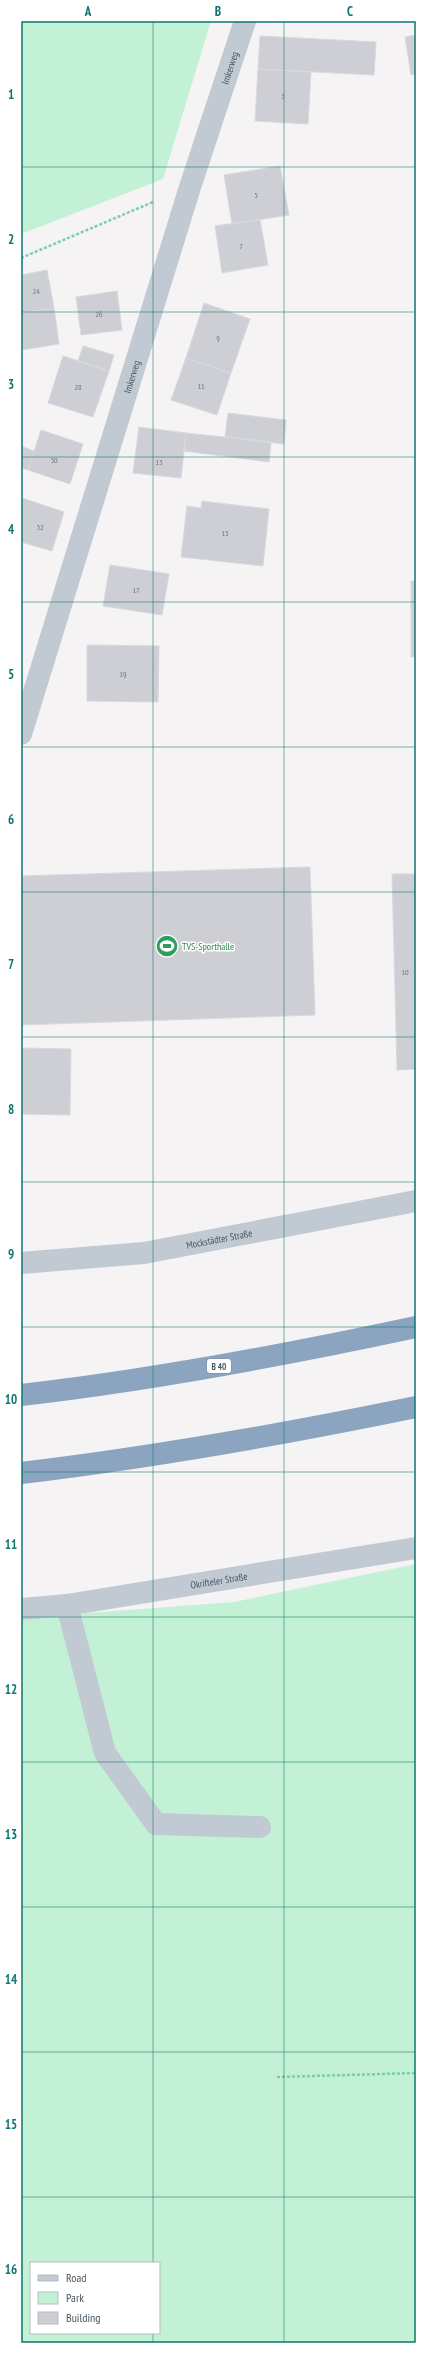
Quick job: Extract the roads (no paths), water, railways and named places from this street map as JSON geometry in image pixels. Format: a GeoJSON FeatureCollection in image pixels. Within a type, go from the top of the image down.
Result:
{"type":"FeatureCollection","features":[{"type":"Feature","properties":{"kind":"highway","name":"B 40"},"geometry":{"type":"LineString","coordinates":[[21,1395],[104,1386],[296,1353],[416,1327]]}},
{"type":"Feature","properties":{"kind":"highway"},"geometry":{"type":"LineString","coordinates":[[21,1473],[113,1462],[310,1429],[416,1407]]}},
{"type":"Feature","properties":{"kind":"street","name":"Imkerweg"},"geometry":{"type":"LineString","coordinates":[[21,734],[190,187],[245,21]]}},
{"type":"Feature","properties":{"kind":"street","name":"Mockstädter Straße"},"geometry":{"type":"LineString","coordinates":[[21,1263],[144,1254],[416,1201]]}},
{"type":"Feature","properties":{"kind":"street","name":"Okrifteler Straße"},"geometry":{"type":"LineString","coordinates":[[21,1609],[68,1605],[416,1548]]}},
{"type":"Feature","properties":{"kind":"street"},"geometry":{"type":"LineString","coordinates":[[68,1605],[105,1754],[156,1824],[260,1827]]}},
{"type":"Feature","properties":{"kind":"place","name":"TVS-Sporthalle"},"geometry":{"type":"Point","coordinates":[167,946]}}]}
